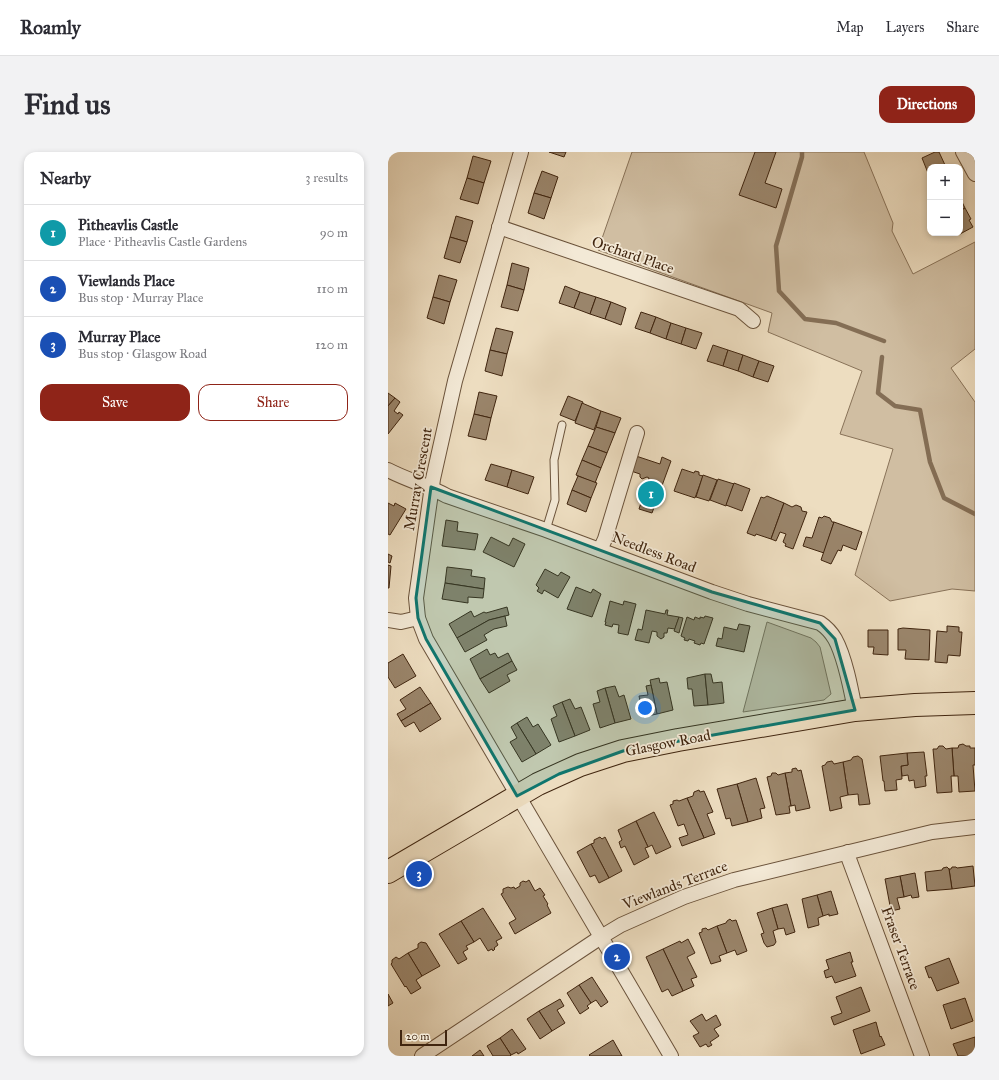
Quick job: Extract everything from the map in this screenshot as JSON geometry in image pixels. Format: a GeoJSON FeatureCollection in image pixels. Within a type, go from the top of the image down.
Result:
{"type":"FeatureCollection","features":[{"type":"Feature","properties":{"kind":"main road","name":"Glasgow Road"},"geometry":{"type":"LineString","coordinates":[[388,872],[545,780],[580,765],[629,750],[678,740],[855,710],[915,705],[975,703]]}},
{"type":"Feature","properties":{"kind":"street","name":"Murray Crescent"},"geometry":{"type":"LineString","coordinates":[[521,152],[455,381],[432,487],[416,598],[418,618],[426,639],[671,1056]]}},
{"type":"Feature","properties":{"kind":"street"},"geometry":{"type":"LineString","coordinates":[[963,152],[975,174]]}},
{"type":"Feature","properties":{"kind":"street","name":"Orchard Place"},"geometry":{"type":"LineString","coordinates":[[499,227],[739,309],[753,321]]}},
{"type":"Feature","properties":{"kind":"street"},"geometry":{"type":"LineString","coordinates":[[600,550],[605,540],[637,433]]}},
{"type":"Feature","properties":{"kind":"street","name":"Needless Road"},"geometry":{"type":"LineString","coordinates":[[388,470],[414,483],[432,487],[446,496],[546,530],[712,592],[748,604],[820,623],[828,629],[840,650],[855,710]]}},
{"type":"Feature","properties":{"kind":"street"},"geometry":{"type":"LineString","coordinates":[[388,620],[401,622],[418,618]]}},
{"type":"Feature","properties":{"kind":"street","name":"Viewlands Terrace"},"geometry":{"type":"LineString","coordinates":[[422,1056],[601,937],[621,925],[677,900],[734,880],[848,852],[932,832],[975,827]]}},
{"type":"Feature","properties":{"kind":"street","name":"Fraser Terrace"},"geometry":{"type":"LineString","coordinates":[[848,852],[922,1056]]}},
{"type":"Feature","properties":{"kind":"lane"},"geometry":{"type":"LineString","coordinates":[[546,530],[555,500],[554,460],[562,425]]}},
{"type":"Feature","properties":{"kind":"highlighted area"},"geometry":{"type":"Polygon","coordinates":[[[431,487],[712,592],[820,623],[835,639],[855,710],[623,751],[559,774],[517,796],[426,639],[418,618],[416,598],[431,487]]]}},
{"type":"Feature","properties":{"kind":"shaded area"},"geometry":{"type":"Polygon","coordinates":[[[632,152],[864,152],[893,223],[892,231],[913,274],[975,242],[975,349],[951,368],[975,402],[975,591],[952,589],[890,601],[855,575],[893,449],[840,434],[862,371],[768,332],[772,313],[598,250],[632,152]]]}},
{"type":"Feature","properties":{"kind":"shaded area"},"geometry":{"type":"Polygon","coordinates":[[[767,622],[811,638],[820,647],[831,694],[824,700],[743,712],[767,622]]]}},
{"type":"Feature","properties":{"kind":"building"},"geometry":{"type":"Polygon","coordinates":[[[549,152],[566,152],[564,157],[549,152]]]}},
{"type":"Feature","properties":{"kind":"building"},"geometry":{"type":"Polygon","coordinates":[[[755,152],[776,152],[765,183],[782,189],[776,208],[739,195],[755,152]]]}},
{"type":"Feature","properties":{"kind":"building"},"geometry":{"type":"Polygon","coordinates":[[[935,152],[939,152],[945,164],[927,164],[927,170],[922,158],[935,152]]]}},
{"type":"Feature","properties":{"kind":"building"},"geometry":{"type":"Polygon","coordinates":[[[473,156],[491,161],[484,183],[467,178],[473,156]]]}},
{"type":"Feature","properties":{"kind":"building"},"geometry":{"type":"Polygon","coordinates":[[[542,171],[558,177],[551,198],[534,193],[542,171]]]}},
{"type":"Feature","properties":{"kind":"building"},"geometry":{"type":"Polygon","coordinates":[[[467,178],[484,183],[478,204],[460,199],[467,178]]]}},
{"type":"Feature","properties":{"kind":"building"},"geometry":{"type":"Polygon","coordinates":[[[534,193],[551,198],[544,219],[528,213],[534,193]]]}},
{"type":"Feature","properties":{"kind":"building"},"geometry":{"type":"Polygon","coordinates":[[[965,208],[971,219],[969,220],[973,227],[963,232],[963,209],[965,208]]]}},
{"type":"Feature","properties":{"kind":"building"},"geometry":{"type":"Polygon","coordinates":[[[456,216],[473,221],[467,242],[450,237],[456,216]]]}},
{"type":"Feature","properties":{"kind":"building"},"geometry":{"type":"Polygon","coordinates":[[[450,237],[467,242],[460,263],[444,258],[450,237]]]}},
{"type":"Feature","properties":{"kind":"building"},"geometry":{"type":"Polygon","coordinates":[[[512,263],[529,268],[524,290],[507,285],[512,263]]]}},
{"type":"Feature","properties":{"kind":"building"},"geometry":{"type":"Polygon","coordinates":[[[439,275],[457,280],[450,302],[433,297],[439,275]]]}},
{"type":"Feature","properties":{"kind":"building"},"geometry":{"type":"Polygon","coordinates":[[[507,285],[524,290],[518,311],[501,307],[507,285]]]}},
{"type":"Feature","properties":{"kind":"building"},"geometry":{"type":"Polygon","coordinates":[[[565,286],[580,292],[574,308],[559,303],[565,286]]]}},
{"type":"Feature","properties":{"kind":"building"},"geometry":{"type":"Polygon","coordinates":[[[580,292],[596,297],[590,314],[574,308],[580,292]]]}},
{"type":"Feature","properties":{"kind":"building"},"geometry":{"type":"Polygon","coordinates":[[[433,297],[450,302],[444,324],[427,318],[433,297]]]}},
{"type":"Feature","properties":{"kind":"building"},"geometry":{"type":"Polygon","coordinates":[[[596,297],[611,302],[605,319],[590,314],[596,297]]]}},
{"type":"Feature","properties":{"kind":"building"},"geometry":{"type":"Polygon","coordinates":[[[611,302],[626,308],[621,325],[605,319],[611,302]]]}},
{"type":"Feature","properties":{"kind":"building"},"geometry":{"type":"Polygon","coordinates":[[[641,312],[656,317],[650,333],[635,328],[641,312]]]}},
{"type":"Feature","properties":{"kind":"building"},"geometry":{"type":"Polygon","coordinates":[[[656,317],[671,323],[666,339],[650,333],[656,317]]]}},
{"type":"Feature","properties":{"kind":"building"},"geometry":{"type":"Polygon","coordinates":[[[671,323],[686,328],[681,344],[666,339],[671,323]]]}},
{"type":"Feature","properties":{"kind":"building"},"geometry":{"type":"Polygon","coordinates":[[[496,328],[513,332],[507,354],[490,350],[496,328]]]}},
{"type":"Feature","properties":{"kind":"building"},"geometry":{"type":"Polygon","coordinates":[[[686,328],[702,333],[696,349],[681,344],[686,328]]]}},
{"type":"Feature","properties":{"kind":"building"},"geometry":{"type":"Polygon","coordinates":[[[713,345],[728,350],[723,366],[707,361],[713,345]]]}},
{"type":"Feature","properties":{"kind":"building"},"geometry":{"type":"Polygon","coordinates":[[[490,350],[507,354],[502,376],[485,371],[490,350]]]}},
{"type":"Feature","properties":{"kind":"building"},"geometry":{"type":"Polygon","coordinates":[[[728,350],[743,355],[738,371],[723,366],[728,350]]]}},
{"type":"Feature","properties":{"kind":"building"},"geometry":{"type":"Polygon","coordinates":[[[743,355],[759,361],[753,377],[738,371],[743,355]]]}},
{"type":"Feature","properties":{"kind":"building"},"geometry":{"type":"Polygon","coordinates":[[[759,361],[774,366],[768,382],[753,377],[759,361]]]}},
{"type":"Feature","properties":{"kind":"building"},"geometry":{"type":"Polygon","coordinates":[[[479,392],[497,396],[491,418],[474,414],[479,392]]]}},
{"type":"Feature","properties":{"kind":"building"},"geometry":{"type":"Polygon","coordinates":[[[388,393],[395,398],[388,406],[388,393]]]}},
{"type":"Feature","properties":{"kind":"building"},"geometry":{"type":"Polygon","coordinates":[[[568,396],[583,402],[575,421],[560,415],[568,396]]]}},
{"type":"Feature","properties":{"kind":"building"},"geometry":{"type":"Polygon","coordinates":[[[395,398],[400,402],[394,411],[403,415],[388,434],[388,406],[395,398]]]}},
{"type":"Feature","properties":{"kind":"building"},"geometry":{"type":"Polygon","coordinates":[[[582,403],[601,411],[594,430],[575,423],[582,403]]]}},
{"type":"Feature","properties":{"kind":"building"},"geometry":{"type":"Polygon","coordinates":[[[601,411],[621,418],[615,433],[596,427],[601,411]]]}},
{"type":"Feature","properties":{"kind":"building"},"geometry":{"type":"Polygon","coordinates":[[[474,414],[491,418],[486,440],[468,436],[474,414]]]}},
{"type":"Feature","properties":{"kind":"building"},"geometry":{"type":"Polygon","coordinates":[[[596,427],[615,433],[607,453],[588,446],[596,427]]]}},
{"type":"Feature","properties":{"kind":"building"},"geometry":{"type":"Polygon","coordinates":[[[588,446],[607,453],[601,468],[582,460],[588,446]]]}},
{"type":"Feature","properties":{"kind":"building"},"geometry":{"type":"Polygon","coordinates":[[[636,456],[660,464],[662,457],[671,461],[652,513],[639,509],[649,478],[647,477],[642,479],[640,474],[631,471],[636,456]]]}},
{"type":"Feature","properties":{"kind":"building"},"geometry":{"type":"Polygon","coordinates":[[[582,460],[601,468],[595,483],[576,475],[582,460]]]}},
{"type":"Feature","properties":{"kind":"building"},"geometry":{"type":"Polygon","coordinates":[[[491,464],[512,470],[507,487],[485,480],[491,464]]]}},
{"type":"Feature","properties":{"kind":"building"},"geometry":{"type":"Polygon","coordinates":[[[682,469],[694,473],[695,471],[699,472],[699,475],[703,476],[695,498],[674,491],[682,469]]]}},
{"type":"Feature","properties":{"kind":"building"},"geometry":{"type":"Polygon","coordinates":[[[512,470],[534,477],[528,494],[507,487],[512,470]]]}},
{"type":"Feature","properties":{"kind":"building"},"geometry":{"type":"Polygon","coordinates":[[[703,475],[717,480],[709,501],[696,497],[703,475]]]}},
{"type":"Feature","properties":{"kind":"building"},"geometry":{"type":"Polygon","coordinates":[[[578,476],[597,483],[591,498],[572,490],[578,476]]]}},
{"type":"Feature","properties":{"kind":"building"},"geometry":{"type":"Polygon","coordinates":[[[718,479],[734,484],[726,506],[710,500],[718,479]]]}},
{"type":"Feature","properties":{"kind":"building"},"geometry":{"type":"Polygon","coordinates":[[[734,483],[750,489],[742,511],[726,505],[734,483]]]}},
{"type":"Feature","properties":{"kind":"building"},"geometry":{"type":"Polygon","coordinates":[[[572,490],[591,498],[586,512],[567,504],[572,490]]]}},
{"type":"Feature","properties":{"kind":"building"},"geometry":{"type":"Polygon","coordinates":[[[767,496],[784,503],[771,539],[756,534],[755,536],[747,533],[761,497],[764,498],[767,496]]]}},
{"type":"Feature","properties":{"kind":"building"},"geometry":{"type":"Polygon","coordinates":[[[388,503],[394,506],[395,503],[406,509],[390,535],[388,534],[388,503]]]}},
{"type":"Feature","properties":{"kind":"building"},"geometry":{"type":"Polygon","coordinates":[[[784,503],[792,507],[796,505],[801,507],[802,511],[807,512],[793,549],[785,546],[786,544],[783,542],[786,534],[780,532],[776,541],[771,539],[784,503]]]}},
{"type":"Feature","properties":{"kind":"building"},"geometry":{"type":"Polygon","coordinates":[[[824,516],[830,518],[832,522],[834,522],[824,553],[803,546],[806,537],[812,538],[819,517],[822,518],[824,516]]]}},
{"type":"Feature","properties":{"kind":"building"},"geometry":{"type":"Polygon","coordinates":[[[446,520],[458,522],[457,531],[478,534],[475,550],[442,546],[446,520]]]}},
{"type":"Feature","properties":{"kind":"building"},"geometry":{"type":"Polygon","coordinates":[[[834,522],[862,532],[856,550],[843,545],[841,551],[838,550],[831,564],[821,560],[834,522]]]}},
{"type":"Feature","properties":{"kind":"building"},"geometry":{"type":"Polygon","coordinates":[[[491,537],[509,546],[513,538],[525,544],[514,567],[483,552],[491,537]]]}},
{"type":"Feature","properties":{"kind":"building"},"geometry":{"type":"Polygon","coordinates":[[[388,554],[392,556],[390,563],[388,562],[388,554]]]}},
{"type":"Feature","properties":{"kind":"building"},"geometry":{"type":"Polygon","coordinates":[[[388,565],[391,566],[389,588],[388,588],[388,565]]]}},
{"type":"Feature","properties":{"kind":"building"},"geometry":{"type":"Polygon","coordinates":[[[447,567],[472,570],[471,576],[485,578],[484,589],[445,583],[447,567]]]}},
{"type":"Feature","properties":{"kind":"building"},"geometry":{"type":"Polygon","coordinates":[[[545,569],[558,576],[561,572],[570,577],[558,598],[544,590],[542,594],[537,591],[539,588],[536,585],[545,569]]]}},
{"type":"Feature","properties":{"kind":"building"},"geometry":{"type":"Polygon","coordinates":[[[445,583],[484,589],[483,598],[468,597],[468,603],[442,599],[445,583]]]}},
{"type":"Feature","properties":{"kind":"building"},"geometry":{"type":"Polygon","coordinates":[[[576,587],[591,593],[593,589],[601,594],[592,617],[567,609],[576,587]]]}},
{"type":"Feature","properties":{"kind":"building"},"geometry":{"type":"Polygon","coordinates":[[[610,601],[623,605],[624,601],[636,604],[628,635],[618,633],[619,625],[613,624],[612,627],[605,625],[610,601]]]}},
{"type":"Feature","properties":{"kind":"building"},"geometry":{"type":"Polygon","coordinates":[[[507,607],[509,615],[489,620],[457,638],[449,624],[471,611],[474,617],[484,612],[486,613],[507,607]]]}},
{"type":"Feature","properties":{"kind":"building"},"geometry":{"type":"Polygon","coordinates":[[[646,610],[665,614],[666,610],[668,610],[667,615],[679,617],[675,629],[668,628],[667,633],[664,633],[664,637],[661,639],[657,636],[657,632],[652,631],[649,643],[635,640],[638,629],[642,630],[646,610]]]}},
{"type":"Feature","properties":{"kind":"building"},"geometry":{"type":"Polygon","coordinates":[[[505,616],[507,626],[494,629],[484,635],[487,640],[465,652],[457,638],[489,620],[505,616]]]}},
{"type":"Feature","properties":{"kind":"building"},"geometry":{"type":"Polygon","coordinates":[[[705,616],[713,618],[704,644],[701,643],[700,645],[694,643],[695,641],[689,639],[688,641],[684,640],[685,638],[681,636],[687,617],[694,620],[695,617],[700,619],[700,617],[704,618],[705,616]]]}},
{"type":"Feature","properties":{"kind":"building"},"geometry":{"type":"Polygon","coordinates":[[[679,617],[683,618],[679,633],[674,631],[679,617]]]}},
{"type":"Feature","properties":{"kind":"building"},"geometry":{"type":"Polygon","coordinates":[[[739,624],[750,626],[744,652],[716,646],[718,638],[722,639],[724,627],[737,630],[739,624]]]}},
{"type":"Feature","properties":{"kind":"building"},"geometry":{"type":"Polygon","coordinates":[[[947,626],[959,627],[959,632],[962,632],[960,656],[948,655],[947,663],[935,662],[937,631],[947,632],[947,626]]]}},
{"type":"Feature","properties":{"kind":"building"},"geometry":{"type":"Polygon","coordinates":[[[898,629],[930,630],[929,660],[905,659],[906,650],[898,650],[898,629]]]}},
{"type":"Feature","properties":{"kind":"building"},"geometry":{"type":"Polygon","coordinates":[[[868,630],[888,630],[888,655],[873,654],[874,647],[868,647],[868,630]]]}},
{"type":"Feature","properties":{"kind":"building"},"geometry":{"type":"Polygon","coordinates":[[[487,649],[490,655],[495,653],[498,658],[508,653],[512,661],[480,679],[470,659],[487,649]]]}},
{"type":"Feature","properties":{"kind":"building"},"geometry":{"type":"Polygon","coordinates":[[[403,654],[416,676],[395,688],[388,677],[388,663],[403,654]]]}},
{"type":"Feature","properties":{"kind":"building"},"geometry":{"type":"Polygon","coordinates":[[[512,661],[517,670],[507,675],[510,681],[489,693],[480,679],[512,661]]]}},
{"type":"Feature","properties":{"kind":"building"},"geometry":{"type":"Polygon","coordinates":[[[705,674],[708,705],[694,706],[692,689],[688,689],[687,678],[705,674]]]}},
{"type":"Feature","properties":{"kind":"building"},"geometry":{"type":"Polygon","coordinates":[[[705,674],[711,674],[713,683],[722,682],[724,703],[708,705],[705,674]]]}},
{"type":"Feature","properties":{"kind":"building"},"geometry":{"type":"Polygon","coordinates":[[[659,678],[660,683],[667,682],[673,710],[657,714],[650,680],[659,678]]]}},
{"type":"Feature","properties":{"kind":"building"},"geometry":{"type":"Polygon","coordinates":[[[651,685],[657,714],[643,717],[639,696],[648,695],[646,686],[651,685]]]}},
{"type":"Feature","properties":{"kind":"building"},"geometry":{"type":"Polygon","coordinates":[[[615,686],[619,697],[624,695],[631,719],[615,723],[605,688],[615,686]]]}},
{"type":"Feature","properties":{"kind":"building"},"geometry":{"type":"Polygon","coordinates":[[[420,687],[431,703],[401,721],[397,714],[406,709],[400,700],[420,687]]]}},
{"type":"Feature","properties":{"kind":"building"},"geometry":{"type":"Polygon","coordinates":[[[605,688],[615,723],[600,728],[593,704],[600,702],[597,691],[605,688]]]}},
{"type":"Feature","properties":{"kind":"building"},"geometry":{"type":"Polygon","coordinates":[[[570,699],[575,709],[581,707],[590,730],[575,736],[562,702],[570,699]]]}},
{"type":"Feature","properties":{"kind":"building"},"geometry":{"type":"Polygon","coordinates":[[[562,702],[575,736],[559,742],[551,719],[557,716],[553,706],[562,702]]]}},
{"type":"Feature","properties":{"kind":"building"},"geometry":{"type":"Polygon","coordinates":[[[431,703],[441,719],[420,732],[414,722],[405,727],[401,721],[431,703]]]}},
{"type":"Feature","properties":{"kind":"building"},"geometry":{"type":"Polygon","coordinates":[[[527,717],[533,727],[538,724],[551,745],[536,754],[517,723],[527,717]]]}},
{"type":"Feature","properties":{"kind":"building"},"geometry":{"type":"Polygon","coordinates":[[[517,723],[536,754],[522,762],[510,742],[517,738],[511,727],[517,723]]]}},
{"type":"Feature","properties":{"kind":"building"},"geometry":{"type":"Polygon","coordinates":[[[963,744],[970,746],[970,748],[975,748],[975,765],[973,765],[975,791],[959,792],[958,776],[954,776],[952,748],[958,748],[959,745],[963,744]]]}},
{"type":"Feature","properties":{"kind":"building"},"geometry":{"type":"Polygon","coordinates":[[[939,746],[943,746],[946,749],[952,748],[954,776],[951,776],[952,792],[937,793],[933,749],[937,749],[939,746]]]}},
{"type":"Feature","properties":{"kind":"building"},"geometry":{"type":"Polygon","coordinates":[[[924,752],[927,776],[925,776],[926,786],[915,788],[914,780],[909,781],[908,775],[902,776],[901,766],[908,765],[907,753],[924,752]]]}},
{"type":"Feature","properties":{"kind":"building"},"geometry":{"type":"Polygon","coordinates":[[[907,753],[908,765],[901,766],[902,779],[896,780],[897,790],[885,791],[880,756],[907,753]]]}},
{"type":"Feature","properties":{"kind":"building"},"geometry":{"type":"Polygon","coordinates":[[[858,756],[862,759],[870,804],[859,805],[858,794],[848,795],[843,762],[858,756]]]}},
{"type":"Feature","properties":{"kind":"building"},"geometry":{"type":"Polygon","coordinates":[[[832,761],[834,764],[843,762],[848,795],[840,797],[842,808],[830,811],[822,766],[827,762],[832,761]]]}},
{"type":"Feature","properties":{"kind":"building"},"geometry":{"type":"Polygon","coordinates":[[[796,768],[798,771],[801,770],[810,808],[796,811],[795,805],[791,806],[785,773],[792,772],[792,769],[796,768]]]}},
{"type":"Feature","properties":{"kind":"building"},"geometry":{"type":"Polygon","coordinates":[[[772,773],[776,773],[778,775],[785,773],[791,806],[789,806],[790,813],[776,815],[767,777],[771,776],[772,773]]]}},
{"type":"Feature","properties":{"kind":"building"},"geometry":{"type":"Polygon","coordinates":[[[756,778],[765,808],[760,809],[762,818],[748,822],[737,784],[756,778]]]}},
{"type":"Feature","properties":{"kind":"building"},"geometry":{"type":"Polygon","coordinates":[[[737,784],[748,822],[732,826],[730,818],[726,819],[717,789],[737,784]]]}},
{"type":"Feature","properties":{"kind":"building"},"geometry":{"type":"Polygon","coordinates":[[[699,790],[700,792],[704,791],[713,812],[707,814],[715,834],[704,838],[687,798],[693,796],[694,792],[699,790]]]}},
{"type":"Feature","properties":{"kind":"building"},"geometry":{"type":"Polygon","coordinates":[[[687,798],[704,838],[682,846],[679,838],[688,835],[684,824],[678,826],[670,805],[673,804],[673,801],[679,801],[687,798]]]}},
{"type":"Feature","properties":{"kind":"building"},"geometry":{"type":"Polygon","coordinates":[[[654,812],[671,847],[656,854],[652,845],[648,847],[636,821],[654,812]]]}},
{"type":"Feature","properties":{"kind":"building"},"geometry":{"type":"Polygon","coordinates":[[[636,821],[648,847],[645,848],[649,857],[634,865],[625,846],[621,848],[619,842],[622,840],[618,830],[636,821]]]}},
{"type":"Feature","properties":{"kind":"building"},"geometry":{"type":"Polygon","coordinates":[[[600,837],[602,839],[605,837],[622,871],[609,878],[591,844],[594,843],[594,840],[600,837]]]}},
{"type":"Feature","properties":{"kind":"building"},"geometry":{"type":"Polygon","coordinates":[[[591,844],[609,878],[599,883],[595,875],[590,877],[577,852],[591,844]]]}},
{"type":"Feature","properties":{"kind":"building"},"geometry":{"type":"Polygon","coordinates":[[[973,866],[975,886],[952,889],[949,869],[952,867],[957,868],[973,866]]]}},
{"type":"Feature","properties":{"kind":"building"},"geometry":{"type":"Polygon","coordinates":[[[947,867],[949,869],[952,889],[927,891],[925,872],[942,870],[943,868],[947,867]]]}},
{"type":"Feature","properties":{"kind":"building"},"geometry":{"type":"Polygon","coordinates":[[[915,873],[919,897],[912,898],[911,895],[904,897],[900,876],[915,873]]]}},
{"type":"Feature","properties":{"kind":"building"},"geometry":{"type":"Polygon","coordinates":[[[900,876],[904,897],[897,898],[900,909],[891,911],[885,879],[900,876]]]}},
{"type":"Feature","properties":{"kind":"building"},"geometry":{"type":"Polygon","coordinates":[[[529,880],[535,891],[540,888],[545,895],[543,896],[551,913],[515,934],[509,923],[516,919],[501,894],[503,893],[503,889],[514,887],[515,889],[520,886],[520,883],[523,881],[526,882],[529,880]]]}},
{"type":"Feature","properties":{"kind":"building"},"geometry":{"type":"Polygon","coordinates":[[[831,891],[838,914],[823,916],[817,895],[831,891]]]}},
{"type":"Feature","properties":{"kind":"building"},"geometry":{"type":"Polygon","coordinates":[[[817,895],[823,916],[818,918],[819,925],[808,928],[802,899],[817,895]]]}},
{"type":"Feature","properties":{"kind":"building"},"geometry":{"type":"Polygon","coordinates":[[[787,904],[795,932],[786,935],[784,928],[778,929],[772,908],[787,904]]]}},
{"type":"Feature","properties":{"kind":"building"},"geometry":{"type":"Polygon","coordinates":[[[483,908],[502,938],[496,941],[498,945],[493,951],[492,949],[488,951],[480,938],[474,942],[461,921],[483,908]]]}},
{"type":"Feature","properties":{"kind":"building"},"geometry":{"type":"Polygon","coordinates":[[[772,908],[778,929],[773,931],[776,942],[774,945],[767,947],[761,934],[764,933],[757,913],[772,908]]]}},
{"type":"Feature","properties":{"kind":"building"},"geometry":{"type":"Polygon","coordinates":[[[730,919],[732,921],[736,920],[747,951],[737,955],[735,950],[727,953],[717,926],[726,923],[730,919]]]}},
{"type":"Feature","properties":{"kind":"building"},"geometry":{"type":"Polygon","coordinates":[[[461,921],[474,942],[466,946],[468,949],[463,952],[467,959],[458,964],[439,934],[461,921]]]}},
{"type":"Feature","properties":{"kind":"building"},"geometry":{"type":"Polygon","coordinates":[[[717,926],[727,953],[719,956],[721,961],[711,964],[699,933],[702,932],[702,929],[706,928],[708,930],[717,926]]]}},
{"type":"Feature","properties":{"kind":"building"},"geometry":{"type":"Polygon","coordinates":[[[688,939],[695,953],[687,957],[697,977],[691,979],[694,986],[683,991],[663,949],[688,939]]]}},
{"type":"Feature","properties":{"kind":"building"},"geometry":{"type":"Polygon","coordinates":[[[421,942],[426,943],[440,966],[422,976],[408,953],[418,948],[418,944],[421,942]]]}},
{"type":"Feature","properties":{"kind":"building"},"geometry":{"type":"Polygon","coordinates":[[[663,949],[683,991],[672,996],[668,989],[662,992],[646,957],[663,949]]]}},
{"type":"Feature","properties":{"kind":"building"},"geometry":{"type":"Polygon","coordinates":[[[850,952],[853,962],[851,962],[856,976],[835,983],[832,976],[826,978],[824,971],[829,969],[826,960],[850,952]]]}},
{"type":"Feature","properties":{"kind":"building"},"geometry":{"type":"Polygon","coordinates":[[[408,953],[422,976],[416,980],[421,988],[411,994],[391,964],[392,960],[396,957],[399,959],[408,953]]]}},
{"type":"Feature","properties":{"kind":"building"},"geometry":{"type":"Polygon","coordinates":[[[949,958],[959,983],[937,991],[931,977],[929,978],[925,967],[949,958]]]}},
{"type":"Feature","properties":{"kind":"building"},"geometry":{"type":"Polygon","coordinates":[[[592,977],[608,1002],[601,1007],[596,1000],[591,1003],[579,985],[592,977]]]}},
{"type":"Feature","properties":{"kind":"building"},"geometry":{"type":"Polygon","coordinates":[[[579,985],[591,1003],[587,1006],[589,1008],[580,1014],[567,993],[579,985]]]}},
{"type":"Feature","properties":{"kind":"building"},"geometry":{"type":"Polygon","coordinates":[[[861,987],[870,1011],[834,1025],[831,1017],[842,1013],[836,997],[861,987]]]}},
{"type":"Feature","properties":{"kind":"building"},"geometry":{"type":"Polygon","coordinates":[[[388,994],[393,1003],[388,1006],[388,994]]]}},
{"type":"Feature","properties":{"kind":"building"},"geometry":{"type":"Polygon","coordinates":[[[965,998],[973,1021],[951,1029],[943,1005],[965,998]]]}},
{"type":"Feature","properties":{"kind":"building"},"geometry":{"type":"Polygon","coordinates":[[[560,999],[564,1006],[557,1010],[565,1023],[552,1031],[539,1011],[560,999]]]}},
{"type":"Feature","properties":{"kind":"building"},"geometry":{"type":"Polygon","coordinates":[[[539,1011],[552,1031],[540,1039],[527,1019],[539,1011]]]}},
{"type":"Feature","properties":{"kind":"building"},"geometry":{"type":"Polygon","coordinates":[[[702,1014],[706,1021],[716,1015],[721,1025],[714,1029],[719,1036],[710,1042],[712,1045],[708,1047],[706,1044],[700,1047],[693,1036],[699,1033],[690,1021],[702,1014]]]}},
{"type":"Feature","properties":{"kind":"building"},"geometry":{"type":"Polygon","coordinates":[[[876,1022],[880,1037],[881,1036],[885,1045],[861,1054],[853,1030],[876,1022]]]}},
{"type":"Feature","properties":{"kind":"building"},"geometry":{"type":"Polygon","coordinates":[[[512,1029],[526,1049],[518,1054],[517,1052],[511,1055],[500,1038],[512,1029]]]}},
{"type":"Feature","properties":{"kind":"building"},"geometry":{"type":"Polygon","coordinates":[[[975,1037],[975,1056],[958,1056],[953,1044],[975,1037]]]}},
{"type":"Feature","properties":{"kind":"building"},"geometry":{"type":"Polygon","coordinates":[[[500,1038],[511,1055],[510,1056],[493,1056],[487,1046],[500,1038]]]}},
{"type":"Feature","properties":{"kind":"building"},"geometry":{"type":"Polygon","coordinates":[[[613,1040],[622,1056],[589,1055],[613,1040]]]}},
{"type":"Feature","properties":{"kind":"building"},"geometry":{"type":"Polygon","coordinates":[[[480,1050],[484,1056],[472,1056],[480,1050]]]}},
{"type":"Feature","properties":{"kind":"waterway"},"geometry":{"type":"LineString","coordinates":[[802,152],[802,157],[776,246],[779,291],[805,319],[836,323],[884,341]]}},
{"type":"Feature","properties":{"kind":"waterway"},"geometry":{"type":"LineString","coordinates":[[882,357],[878,393],[895,406],[920,410],[930,462],[944,498],[975,514]]}},
{"type":"Feature","properties":{"kind":"place","name":"Pitheavlis Castle"},"geometry":{"type":"Point","coordinates":[651,494]}},
{"type":"Feature","properties":{"kind":"place","name":"Murray Place"},"geometry":{"type":"Point","coordinates":[419,874]}},
{"type":"Feature","properties":{"kind":"place","name":"Viewlands Place"},"geometry":{"type":"Point","coordinates":[617,957]}}]}
